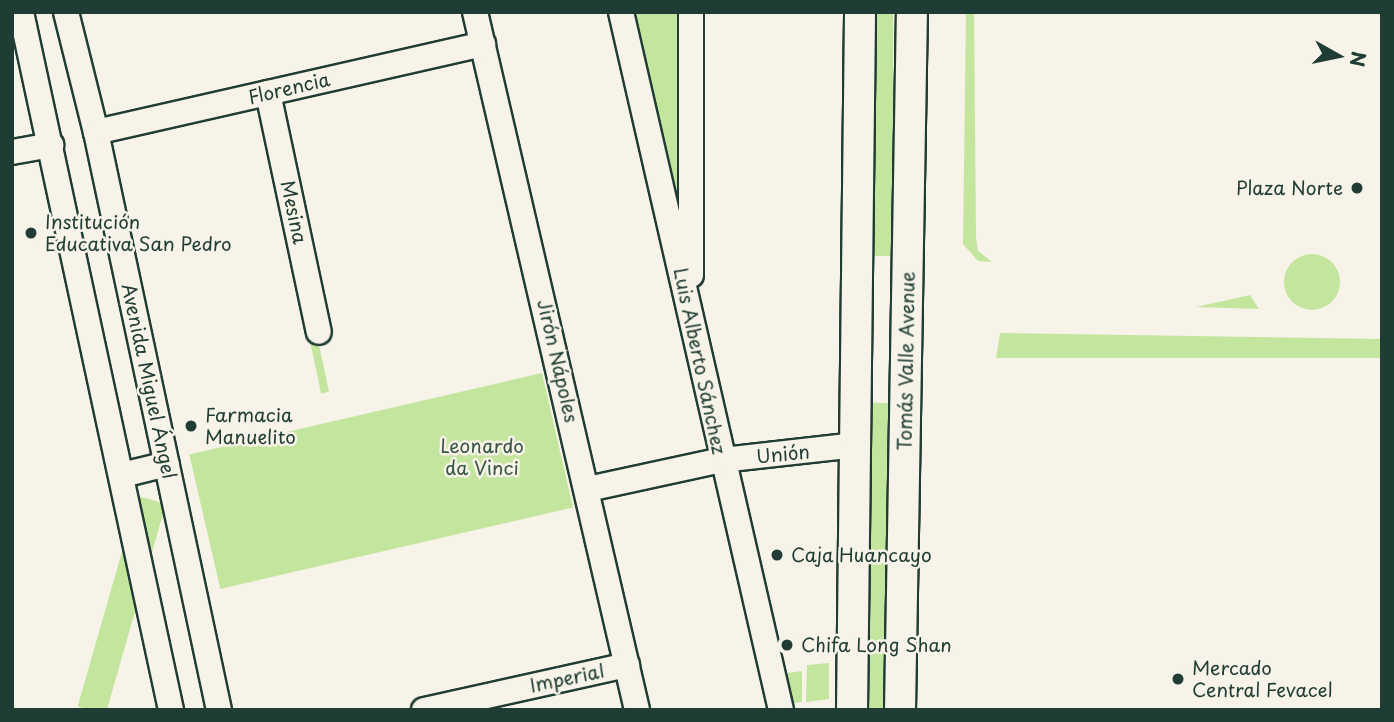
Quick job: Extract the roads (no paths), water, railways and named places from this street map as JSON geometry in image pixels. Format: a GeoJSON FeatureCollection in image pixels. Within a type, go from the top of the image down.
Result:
{"type":"FeatureCollection","features":[{"type":"Feature","properties":{"kind":"main road"},"geometry":{"type":"LineString","coordinates":[[852,710],[860,12]]}},
{"type":"Feature","properties":{"kind":"main road","name":"Tomás Valle Avenue"},"geometry":{"type":"LineString","coordinates":[[900,710],[912,12]]}},
{"type":"Feature","properties":{"kind":"street"},"geometry":{"type":"LineString","coordinates":[[20,12],[51,145],[171,710]]}},
{"type":"Feature","properties":{"kind":"street","name":"Avenida Miguel Ángel"},"geometry":{"type":"LineString","coordinates":[[66,12],[96,132],[219,710]]}},
{"type":"Feature","properties":{"kind":"street","name":"Jirón Nápoles"},"geometry":{"type":"LineString","coordinates":[[475,12],[638,710]]}},
{"type":"Feature","properties":{"kind":"street","name":"Luis Alberto Sánchez"},"geometry":{"type":"LineString","coordinates":[[621,12],[781,710]]}},
{"type":"Feature","properties":{"kind":"street"},"geometry":{"type":"LineString","coordinates":[[687,300],[692,260],[691,12]]}},
{"type":"Feature","properties":{"kind":"street","name":"Florencia"},"geometry":{"type":"LineString","coordinates":[[96,132],[482,44]]}},
{"type":"Feature","properties":{"kind":"street","name":"Mesina"},"geometry":{"type":"LineString","coordinates":[[268,93],[318,332]]}},
{"type":"Feature","properties":{"kind":"street"},"geometry":{"type":"LineString","coordinates":[[12,152],[51,145]]}},
{"type":"Feature","properties":{"kind":"street","name":"Unión"},"geometry":{"type":"LineString","coordinates":[[588,489],[722,460],[855,445]]}},
{"type":"Feature","properties":{"kind":"street"},"geometry":{"type":"LineString","coordinates":[[122,475],[167,464]]}},
{"type":"Feature","properties":{"kind":"street","name":"Imperial"},"geometry":{"type":"LineString","coordinates":[[424,710],[628,665]]}},
{"type":"Feature","properties":{"kind":"place","name":"Plaza Norte"},"geometry":{"type":"Point","coordinates":[1357,188]}},
{"type":"Feature","properties":{"kind":"place","name":"Institución Educativa San Pedro"},"geometry":{"type":"Point","coordinates":[31,233]}},
{"type":"Feature","properties":{"kind":"place","name":"Farmacia Manuelito"},"geometry":{"type":"Point","coordinates":[191,426]}},
{"type":"Feature","properties":{"kind":"place","name":"Caja Huancayo"},"geometry":{"type":"Point","coordinates":[777,555]}},
{"type":"Feature","properties":{"kind":"place","name":"Chifa Long Shan"},"geometry":{"type":"Point","coordinates":[787,645]}},
{"type":"Feature","properties":{"kind":"place","name":"Mercado Central Fevacel"},"geometry":{"type":"Point","coordinates":[1178,679]}},
{"type":"Feature","properties":{"kind":"park label","name":"Leonardo da Vinci"},"geometry":{"type":"Point","coordinates":[482,457]}}]}
